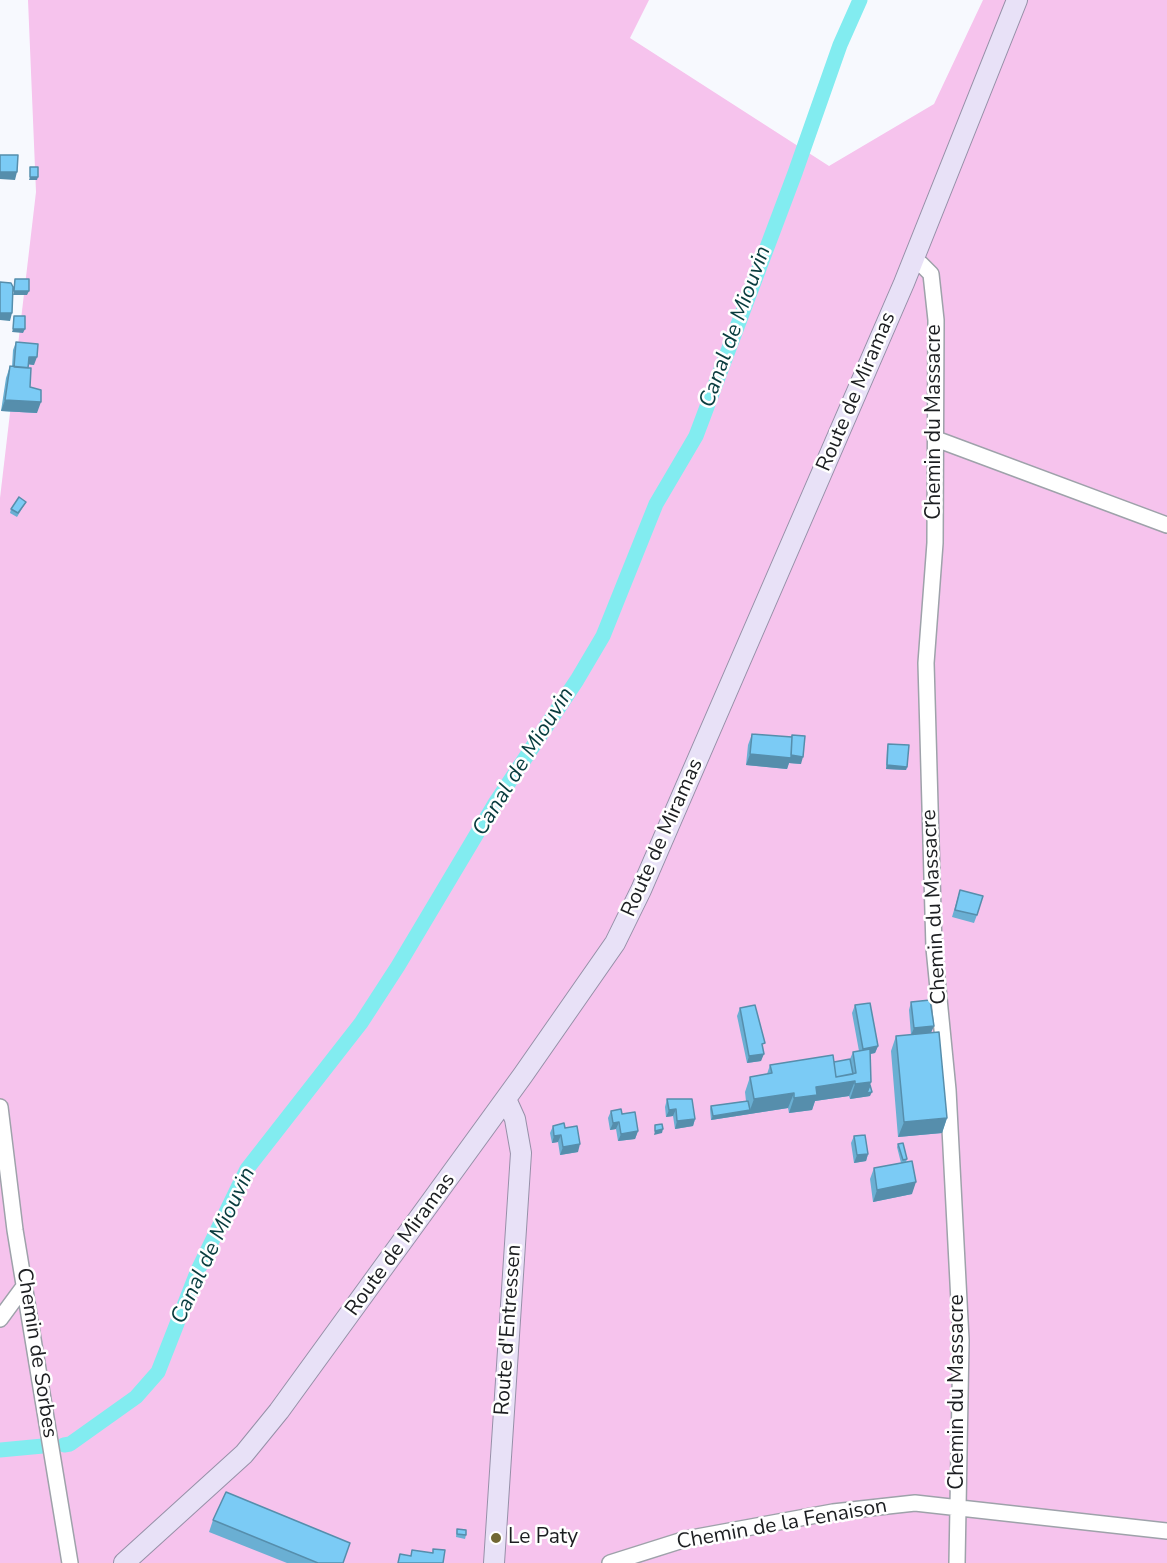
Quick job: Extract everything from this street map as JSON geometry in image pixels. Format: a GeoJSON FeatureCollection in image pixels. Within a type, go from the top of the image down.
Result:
{"type":"FeatureCollection","features":[{"type":"Feature","properties":{"kind":"main road","name":"Route de Miramas"},"geometry":{"type":"LineString","coordinates":[[124,1563],[244,1454],[279,1411],[506,1099],[590,980],[630,914],[913,260],[1017,0]]}},
{"type":"Feature","properties":{"kind":"main road","name":"Route d'Entressen"},"geometry":{"type":"LineString","coordinates":[[494,1563],[521,1153],[514,1119],[506,1099]]}},
{"type":"Feature","properties":{"kind":"street","name":"Chemin du Massacre"},"geometry":{"type":"LineString","coordinates":[[913,260],[931,274],[934,296],[935,543],[926,663],[934,948],[948,1090],[961,1340],[957,1563]]}},
{"type":"Feature","properties":{"kind":"street"},"geometry":{"type":"LineString","coordinates":[[936,439],[1167,525]]}},
{"type":"Feature","properties":{"kind":"street","name":"Chemin de Sorbes"},"geometry":{"type":"LineString","coordinates":[[0,1107],[15,1230],[45,1396],[63,1530],[70,1563]]}},
{"type":"Feature","properties":{"kind":"street"},"geometry":{"type":"LineString","coordinates":[[0,1319],[25,1285]]}},
{"type":"Feature","properties":{"kind":"street","name":"Chemin de la Fenaison"},"geometry":{"type":"LineString","coordinates":[[610,1563],[686,1539],[833,1512],[915,1503],[1167,1530]]}},
{"type":"Feature","properties":{"kind":"shaded area"},"geometry":{"type":"Polygon","coordinates":[[[28,0],[649,0],[630,38],[829,166],[934,104],[983,0],[1167,0],[1167,1563],[0,1563],[0,498],[36,192],[28,0]]]}},
{"type":"Feature","properties":{"kind":"building"},"geometry":{"type":"Polygon","coordinates":[[[0,155],[18,155],[17,172],[0,172],[0,155]]]}},
{"type":"Feature","properties":{"kind":"building"},"geometry":{"type":"Polygon","coordinates":[[[30,167],[38,167],[38,177],[30,177],[30,167]]]}},
{"type":"Feature","properties":{"kind":"building"},"geometry":{"type":"Polygon","coordinates":[[[15,279],[29,279],[29,291],[14,291],[15,279]]]}},
{"type":"Feature","properties":{"kind":"building"},"geometry":{"type":"Polygon","coordinates":[[[0,282],[11,283],[13,287],[12,313],[0,313],[0,282]]]}},
{"type":"Feature","properties":{"kind":"building"},"geometry":{"type":"Polygon","coordinates":[[[14,316],[25,316],[25,329],[13,329],[14,316]]]}},
{"type":"Feature","properties":{"kind":"building"},"geometry":{"type":"Polygon","coordinates":[[[16,342],[38,344],[37,357],[29,357],[28,368],[14,367],[16,342]]]}},
{"type":"Feature","properties":{"kind":"building"},"geometry":{"type":"Polygon","coordinates":[[[10,366],[31,368],[30,387],[41,390],[41,402],[5,400],[10,366]]]}},
{"type":"Feature","properties":{"kind":"building"},"geometry":{"type":"Polygon","coordinates":[[[19,497],[26,502],[18,513],[11,509],[19,497]]]}},
{"type":"Feature","properties":{"kind":"building"},"geometry":{"type":"Polygon","coordinates":[[[752,734],[792,737],[791,758],[750,754],[752,734]]]}},
{"type":"Feature","properties":{"kind":"building"},"geometry":{"type":"Polygon","coordinates":[[[792,735],[805,736],[803,757],[791,755],[792,735]]]}},
{"type":"Feature","properties":{"kind":"building"},"geometry":{"type":"Polygon","coordinates":[[[888,744],[909,745],[907,767],[887,765],[888,744]]]}},
{"type":"Feature","properties":{"kind":"building"},"geometry":{"type":"Polygon","coordinates":[[[960,890],[983,896],[977,915],[955,910],[960,890]]]}},
{"type":"Feature","properties":{"kind":"building"},"geometry":{"type":"Polygon","coordinates":[[[930,1000],[934,1026],[914,1028],[911,1002],[930,1000]]]}},
{"type":"Feature","properties":{"kind":"building"},"geometry":{"type":"Polygon","coordinates":[[[870,1003],[878,1046],[863,1049],[855,1005],[870,1003]]]}},
{"type":"Feature","properties":{"kind":"building"},"geometry":{"type":"Polygon","coordinates":[[[755,1005],[765,1043],[762,1044],[764,1054],[749,1056],[740,1008],[755,1005]]]}},
{"type":"Feature","properties":{"kind":"building"},"geometry":{"type":"Polygon","coordinates":[[[939,1032],[947,1118],[904,1122],[896,1036],[939,1032]]]}},
{"type":"Feature","properties":{"kind":"building"},"geometry":{"type":"Polygon","coordinates":[[[870,1049],[871,1082],[855,1084],[855,1081],[816,1087],[817,1095],[794,1098],[794,1093],[754,1099],[750,1077],[772,1073],[770,1065],[833,1055],[836,1077],[856,1073],[853,1052],[870,1049]]]}},
{"type":"Feature","properties":{"kind":"building"},"geometry":{"type":"Polygon","coordinates":[[[850,1059],[853,1074],[836,1077],[834,1062],[850,1059]]]}},
{"type":"Feature","properties":{"kind":"building"},"geometry":{"type":"Polygon","coordinates":[[[667,1099],[692,1099],[695,1119],[677,1121],[676,1109],[669,1110],[667,1099]]]}},
{"type":"Feature","properties":{"kind":"building"},"geometry":{"type":"Polygon","coordinates":[[[748,1101],[750,1110],[713,1116],[711,1106],[748,1101]]]}},
{"type":"Feature","properties":{"kind":"building"},"geometry":{"type":"Polygon","coordinates":[[[621,1109],[622,1114],[635,1112],[638,1131],[621,1134],[619,1122],[613,1123],[611,1111],[621,1109]]]}},
{"type":"Feature","properties":{"kind":"building"},"geometry":{"type":"Polygon","coordinates":[[[564,1123],[565,1128],[577,1126],[580,1144],[563,1147],[561,1135],[554,1136],[553,1126],[564,1123]]]}},
{"type":"Feature","properties":{"kind":"building"},"geometry":{"type":"Polygon","coordinates":[[[662,1124],[663,1129],[655,1131],[655,1125],[662,1124]]]}},
{"type":"Feature","properties":{"kind":"building"},"geometry":{"type":"Polygon","coordinates":[[[865,1135],[868,1154],[857,1155],[854,1136],[865,1135]]]}},
{"type":"Feature","properties":{"kind":"building"},"geometry":{"type":"Polygon","coordinates":[[[903,1143],[907,1159],[903,1160],[898,1144],[903,1143]]]}},
{"type":"Feature","properties":{"kind":"building"},"geometry":{"type":"Polygon","coordinates":[[[912,1161],[916,1182],[877,1190],[874,1168],[912,1161]]]}},
{"type":"Feature","properties":{"kind":"building"},"geometry":{"type":"Polygon","coordinates":[[[226,1492],[350,1543],[343,1563],[318,1563],[213,1520],[226,1492]]]}},
{"type":"Feature","properties":{"kind":"building"},"geometry":{"type":"Polygon","coordinates":[[[457,1529],[466,1530],[466,1535],[457,1534],[457,1529]]]}},
{"type":"Feature","properties":{"kind":"building"},"geometry":{"type":"Polygon","coordinates":[[[433,1549],[445,1550],[443,1563],[398,1563],[400,1554],[411,1556],[412,1550],[433,1553],[433,1549]]]}},
{"type":"Feature","properties":{"kind":"waterway","name":"Canal de Miouvin"},"geometry":{"type":"LineString","coordinates":[[64,1445],[70,1444],[136,1397],[158,1372],[198,1270],[247,1169],[361,1023],[398,966],[494,805],[577,680],[603,636],[656,504],[696,436],[795,173],[840,45],[860,0]]}},
{"type":"Feature","properties":{"kind":"waterway","name":"Canal de Miouvin"},"geometry":{"type":"LineString","coordinates":[[0,1450],[43,1446]]}},
{"type":"Feature","properties":{"kind":"place","name":"Le Paty"},"geometry":{"type":"Point","coordinates":[496,1538]}}]}
